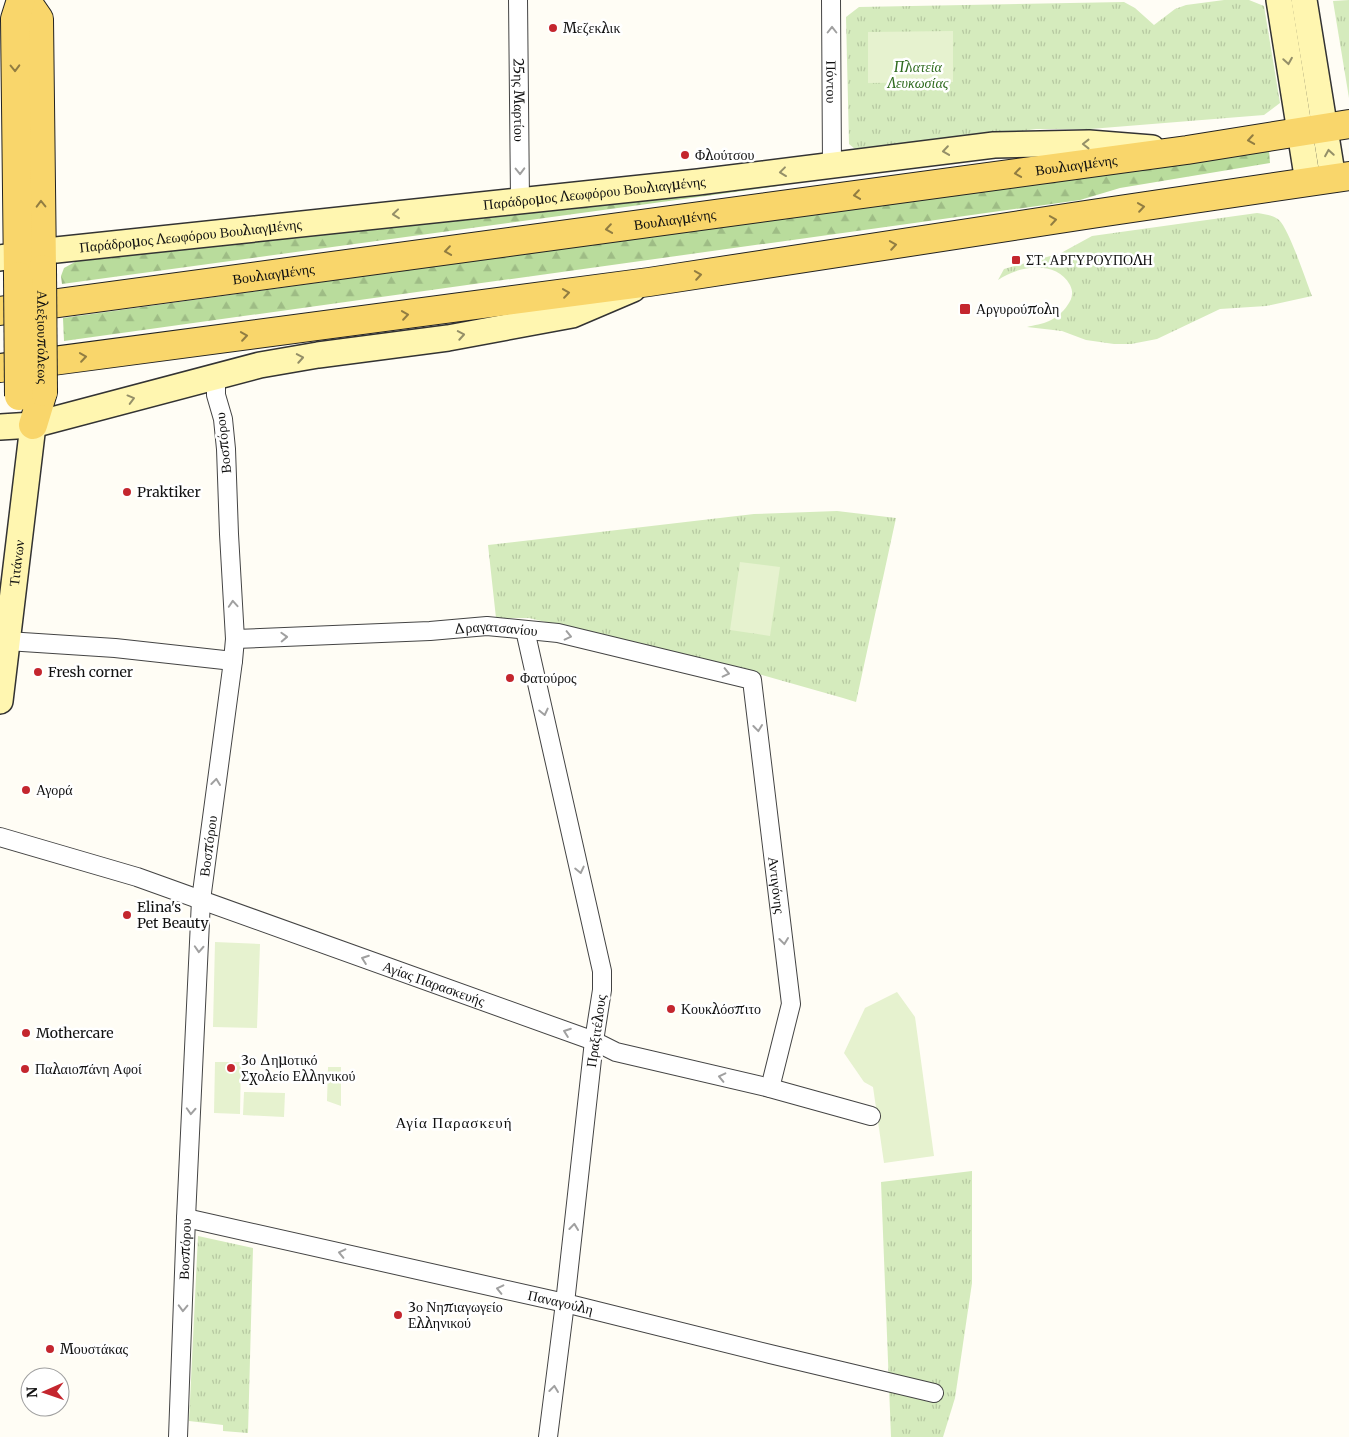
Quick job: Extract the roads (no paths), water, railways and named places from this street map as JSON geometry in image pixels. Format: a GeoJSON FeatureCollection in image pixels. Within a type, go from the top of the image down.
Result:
{"type":"FeatureCollection","features":[{"type":"Feature","properties":{"kind":"main road","name":"Αλεξιουπόλεως"},"geometry":{"type":"LineString","coordinates":[[22,0],[15,19],[24,262],[33,425]]}},
{"type":"Feature","properties":{"kind":"main road","name":"Αλεξιουπόλεως"},"geometry":{"type":"LineString","coordinates":[[24,262],[39,19],[26,0]]}},
{"type":"Feature","properties":{"kind":"main road"},"geometry":{"type":"LineString","coordinates":[[1279,0],[1324,128]]}},
{"type":"Feature","properties":{"kind":"main road"},"geometry":{"type":"LineString","coordinates":[[0,368],[649,282],[1330,179],[1304,0]]}},
{"type":"Feature","properties":{"kind":"main road","name":"Βουλιαγμένης"},"geometry":{"type":"LineString","coordinates":[[0,312],[1187,150],[1324,128]]}},
{"type":"Feature","properties":{"kind":"main road","name":"Παράδρομος Λεωφόρου Βουλιαγμένης"},"geometry":{"type":"LineString","coordinates":[[24,262],[520,200],[698,182],[994,145],[1089,143],[1187,150]]}},
{"type":"Feature","properties":{"kind":"main road"},"geometry":{"type":"LineString","coordinates":[[0,427],[33,425],[260,365],[448,338],[572,315],[649,282]]}},
{"type":"Feature","properties":{"kind":"main road","name":"Τιτάνων"},"geometry":{"type":"LineString","coordinates":[[0,701],[33,425]]}},
{"type":"Feature","properties":{"kind":"street","name":"25ης Μαρτίου"},"geometry":{"type":"LineString","coordinates":[[518,0],[520,200]]}},
{"type":"Feature","properties":{"kind":"street","name":"Πόντου"},"geometry":{"type":"LineString","coordinates":[[832,0],[832,166]]}},
{"type":"Feature","properties":{"kind":"street","name":"Βοσπόρου"},"geometry":{"type":"LineString","coordinates":[[178,1437],[201,900],[235,639],[226,449],[223,419],[216,395],[218,376]]}},
{"type":"Feature","properties":{"kind":"street","name":"Δραγατσανίου"},"geometry":{"type":"LineString","coordinates":[[235,639],[430,631],[487,626],[558,633],[752,680]]}},
{"type":"Feature","properties":{"kind":"street","name":"Πραξιτέλους"},"geometry":{"type":"LineString","coordinates":[[525,630],[602,971],[602,990],[594,1041],[548,1437]]}},
{"type":"Feature","properties":{"kind":"street"},"geometry":{"type":"LineString","coordinates":[[7,640],[115,648],[233,661]]}},
{"type":"Feature","properties":{"kind":"street","name":"Αντιγόνης"},"geometry":{"type":"LineString","coordinates":[[752,680],[791,1004],[770,1088]]}},
{"type":"Feature","properties":{"kind":"street","name":"Αγίας Παρασκευής"},"geometry":{"type":"LineString","coordinates":[[0,836],[137,877],[594,1041],[616,1052],[770,1088],[871,1116]]}},
{"type":"Feature","properties":{"kind":"street","name":"Παναγούλη"},"geometry":{"type":"LineString","coordinates":[[186,1218],[565,1303],[934,1393]]}},
{"type":"Feature","properties":{"kind":"place","name":"Μεζεκλικ"},"geometry":{"type":"Point","coordinates":[553,28]}},
{"type":"Feature","properties":{"kind":"place","name":"Φλούτσου"},"geometry":{"type":"Point","coordinates":[685,155]}},
{"type":"Feature","properties":{"kind":"place","name":"ΣΤ. ΑΡΓΥΡΟΥΠΟΛΗ"},"geometry":{"type":"Point","coordinates":[1016,260]}},
{"type":"Feature","properties":{"kind":"place","name":"Αργυρούπολη"},"geometry":{"type":"Point","coordinates":[965,309]}},
{"type":"Feature","properties":{"kind":"place","name":"Praktiker"},"geometry":{"type":"Point","coordinates":[127,492]}},
{"type":"Feature","properties":{"kind":"place","name":"Fresh corner"},"geometry":{"type":"Point","coordinates":[38,672]}},
{"type":"Feature","properties":{"kind":"place","name":"Φατούρος"},"geometry":{"type":"Point","coordinates":[510,678]}},
{"type":"Feature","properties":{"kind":"place","name":"Αγορά"},"geometry":{"type":"Point","coordinates":[26,790]}},
{"type":"Feature","properties":{"kind":"place","name":"Elina's Pet Beauty"},"geometry":{"type":"Point","coordinates":[127,915]}},
{"type":"Feature","properties":{"kind":"place","name":"Κουκλόσπιτο"},"geometry":{"type":"Point","coordinates":[671,1009]}},
{"type":"Feature","properties":{"kind":"place","name":"Mothercare"},"geometry":{"type":"Point","coordinates":[26,1033]}},
{"type":"Feature","properties":{"kind":"place","name":"3ο Δημοτικό Σχολείο Ελληνικού"},"geometry":{"type":"Point","coordinates":[231,1068]}},
{"type":"Feature","properties":{"kind":"place","name":"Παλαιοπάνη Αφοί"},"geometry":{"type":"Point","coordinates":[25,1069]}},
{"type":"Feature","properties":{"kind":"place","name":"3ο Νηπιαγωγείο Ελληνικού"},"geometry":{"type":"Point","coordinates":[398,1315]}},
{"type":"Feature","properties":{"kind":"place","name":"Μουστάκας"},"geometry":{"type":"Point","coordinates":[50,1349]}},
{"type":"Feature","properties":{"kind":"district","name":"Αγία Παρασκευή"},"geometry":{"type":"Point","coordinates":[454,1122]}},
{"type":"Feature","properties":{"kind":"park label","name":"Πλατεία Λευκωσίας"},"geometry":{"type":"Point","coordinates":[918,76]}}]}
